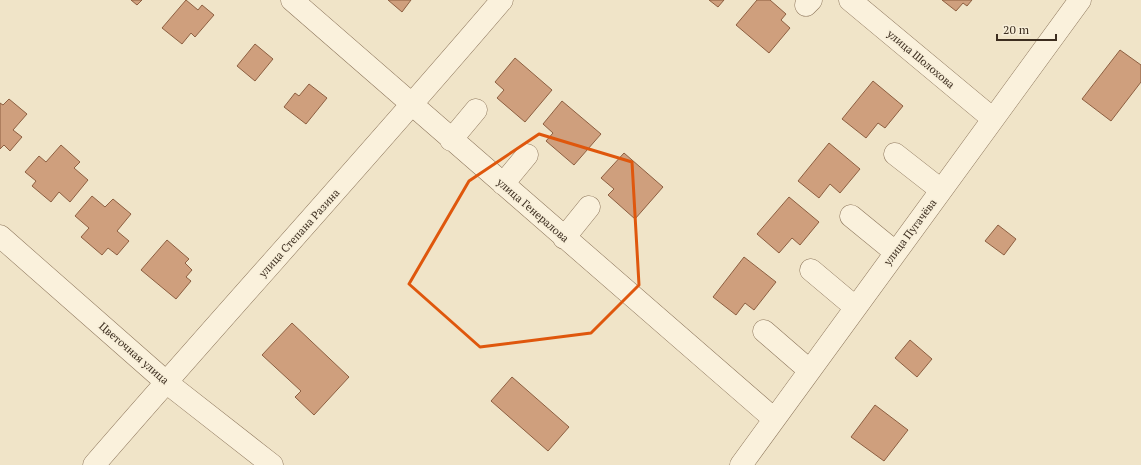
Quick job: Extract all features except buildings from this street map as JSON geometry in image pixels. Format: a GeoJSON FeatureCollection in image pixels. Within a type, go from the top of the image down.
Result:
{"type":"FeatureCollection","features":[{"type":"Feature","properties":{"kind":"street","name":"улица Генералова"},"geometry":{"type":"LineString","coordinates":[[292,0],[774,419]]}},
{"type":"Feature","properties":{"kind":"street","name":"улица Степана Разина"},"geometry":{"type":"LineString","coordinates":[[94,465],[412,105],[502,0]]}},
{"type":"Feature","properties":{"kind":"street","name":"улица Шолохова"},"geometry":{"type":"LineString","coordinates":[[850,0],[992,119]]}},
{"type":"Feature","properties":{"kind":"street","name":"улица Пугачёва"},"geometry":{"type":"LineString","coordinates":[[741,465],[1080,0]]}},
{"type":"Feature","properties":{"kind":"street"},"geometry":{"type":"LineString","coordinates":[[452,140],[476,110]]}},
{"type":"Feature","properties":{"kind":"street"},"geometry":{"type":"LineString","coordinates":[[896,154],[941,190]]}},
{"type":"Feature","properties":{"kind":"street"},"geometry":{"type":"LineString","coordinates":[[503,184],[527,156]]}},
{"type":"Feature","properties":{"kind":"street"},"geometry":{"type":"LineString","coordinates":[[564,238],[589,207]]}},
{"type":"Feature","properties":{"kind":"street"},"geometry":{"type":"LineString","coordinates":[[851,216],[895,252]]}},
{"type":"Feature","properties":{"kind":"street","name":"Цветочная улица"},"geometry":{"type":"LineString","coordinates":[[0,236],[166,382],[272,465]]}},
{"type":"Feature","properties":{"kind":"street"},"geometry":{"type":"LineString","coordinates":[[811,270],[855,307]]}},
{"type":"Feature","properties":{"kind":"street"},"geometry":{"type":"LineString","coordinates":[[764,331],[809,370]]}},
{"type":"Feature","properties":{"kind":"highlighted area"},"geometry":{"type":"Polygon","coordinates":[[[539,134],[632,162],[639,285],[591,333],[480,347],[409,284],[469,181],[539,134]]]}}]}
